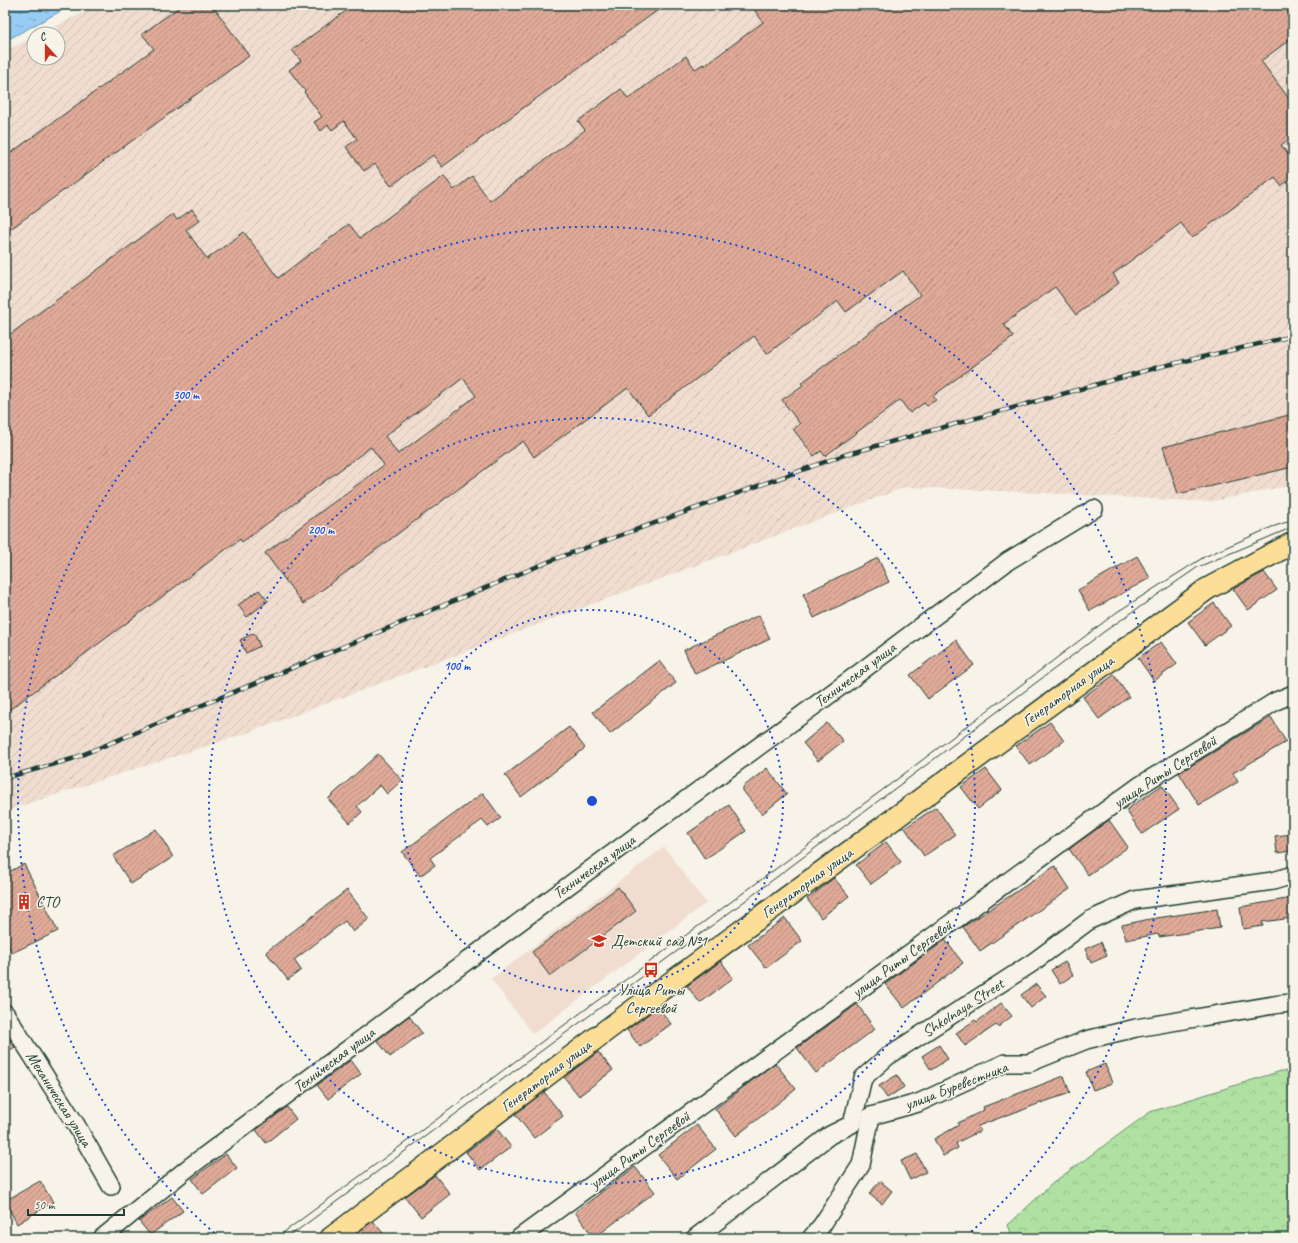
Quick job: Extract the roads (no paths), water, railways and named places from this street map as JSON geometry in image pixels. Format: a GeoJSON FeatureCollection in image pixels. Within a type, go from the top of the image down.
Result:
{"type":"FeatureCollection","features":[{"type":"Feature","properties":{"kind":"main road","name":"Генераторная улица"},"geometry":{"type":"LineString","coordinates":[[331,1238],[626,1015],[1207,589],[1293,544]]}},
{"type":"Feature","properties":{"kind":"street","name":"Техническая улица"},"geometry":{"type":"LineString","coordinates":[[102,1238],[188,1168],[1008,561],[1094,509]]}},
{"type":"Feature","properties":{"kind":"street","name":"улица Риты Сергеевой"},"geometry":{"type":"LineString","coordinates":[[519,1238],[1140,786],[1276,701],[1293,694]]}},
{"type":"Feature","properties":{"kind":"street","name":"Shkolnaya Street"},"geometry":{"type":"LineString","coordinates":[[852,1124],[863,1078],[888,1056],[1032,964],[1090,920],[1135,900],[1273,881],[1293,875]]}},
{"type":"Feature","properties":{"kind":"street","name":"улица Буревестника"},"geometry":{"type":"LineString","coordinates":[[852,1124],[871,1116],[918,1103],[1005,1063],[1029,1064],[1086,1040],[1136,1028],[1293,1003]]}},
{"type":"Feature","properties":{"kind":"street","name":"Механическая улица"},"geometry":{"type":"LineString","coordinates":[[5,1013],[75,1123],[111,1186]]}},
{"type":"Feature","properties":{"kind":"street"},"geometry":{"type":"LineString","coordinates":[[812,1238],[861,1165],[871,1116]]}},
{"type":"Feature","properties":{"kind":"street"},"geometry":{"type":"LineString","coordinates":[[696,1238],[830,1135],[852,1124]]}},
{"type":"Feature","properties":{"kind":"water"},"geometry":{"type":"Polygon","coordinates":[[[5,5],[72,5],[33,26],[26,26],[26,30],[5,41],[5,5]]]}},
{"type":"Feature","properties":{"kind":"tram line"},"geometry":{"type":"LineString","coordinates":[[276,1238],[896,780],[1117,612],[1204,557],[1272,527],[1293,520]]}},
{"type":"Feature","properties":{"kind":"tram line"},"geometry":{"type":"LineString","coordinates":[[287,1238],[718,921],[1105,631],[1198,567],[1293,527]]}},
{"type":"Feature","properties":{"kind":"railway"},"geometry":{"type":"LineString","coordinates":[[5,778],[72,759],[560,557],[844,455],[1159,367],[1293,336]]}},
{"type":"Feature","properties":{"kind":"place","name":"СТО"},"geometry":{"type":"Point","coordinates":[24,902]}},
{"type":"Feature","properties":{"kind":"place","name":"Детский сад №1"},"geometry":{"type":"Point","coordinates":[599,941]}},
{"type":"Feature","properties":{"kind":"place","name":"Улица Риты Сергеевой"},"geometry":{"type":"Point","coordinates":[651,970]}}]}
